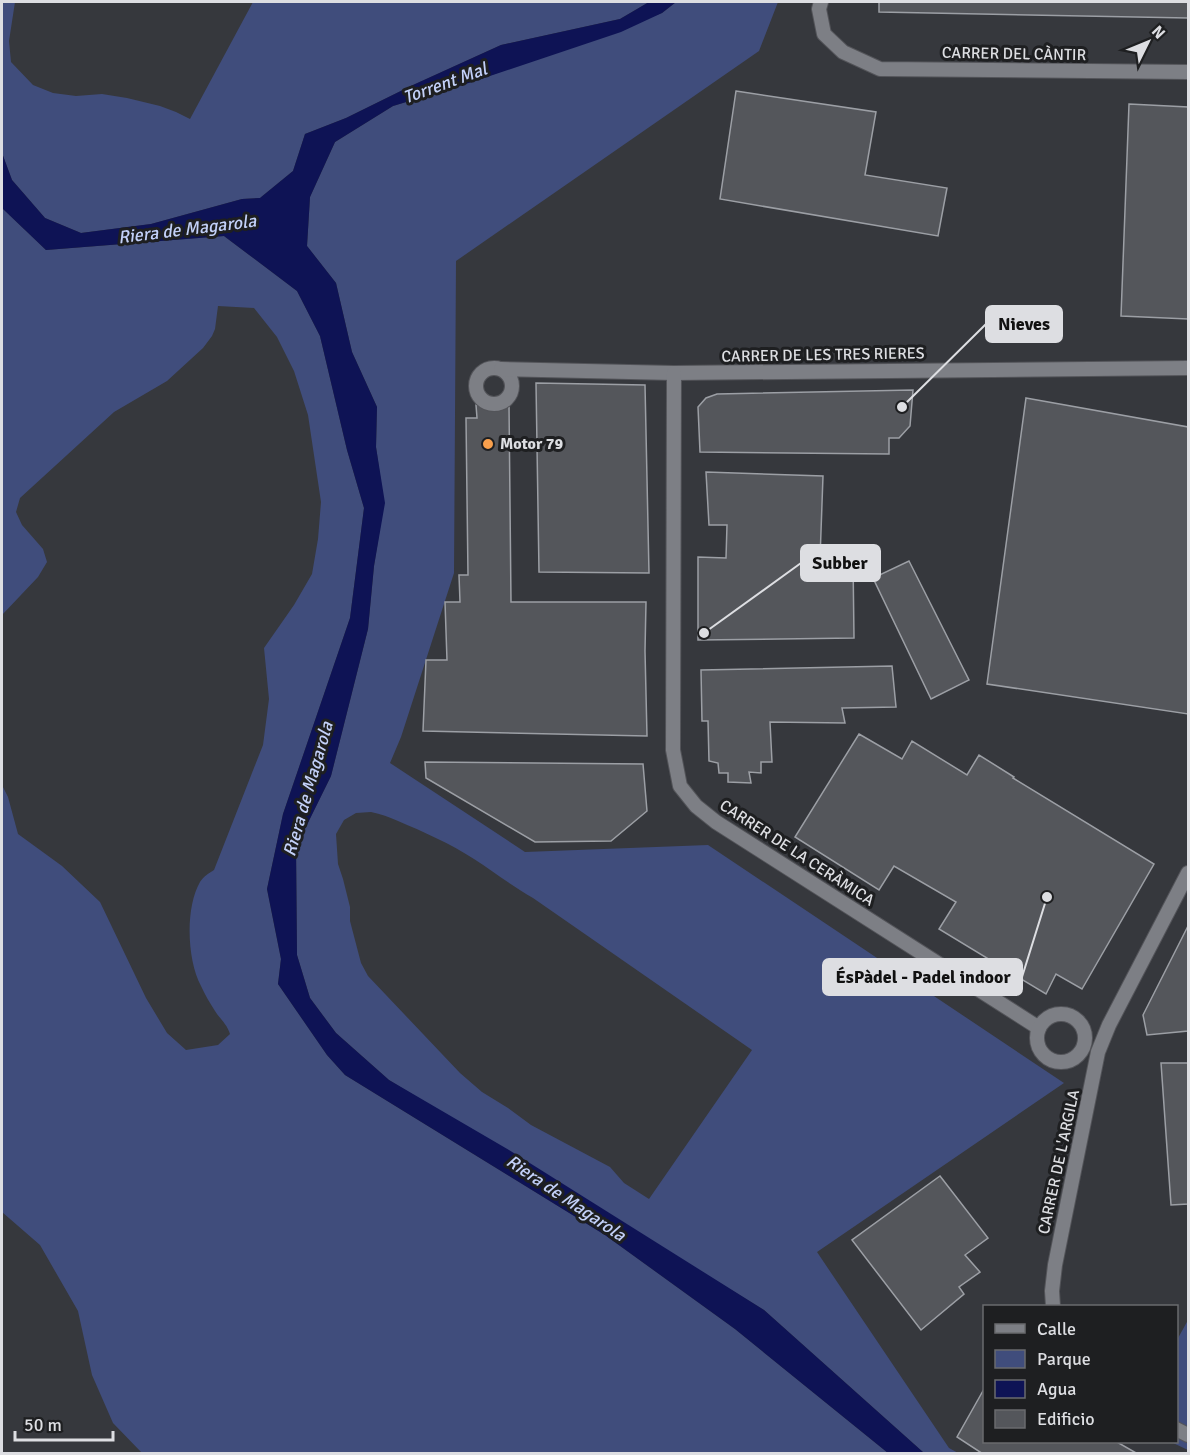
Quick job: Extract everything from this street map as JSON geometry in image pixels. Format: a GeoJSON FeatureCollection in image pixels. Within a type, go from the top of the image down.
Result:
{"type":"FeatureCollection","features":[{"type":"Feature","properties":{"kind":"street","name":"CARRER DEL CÀNTIR"},"geometry":{"type":"LineString","coordinates":[[821,2],[819,9],[824,34],[843,52],[880,69],[1188,72]]}},
{"type":"Feature","properties":{"kind":"street","name":"CARRER DE LES TRES RIERES"},"geometry":{"type":"LineString","coordinates":[[529,370],[512,387],[508,398],[503,402],[491,404],[485,402],[477,393],[476,381],[479,375],[489,368],[675,373],[1188,368]]}},
{"type":"Feature","properties":{"kind":"street"},"geometry":{"type":"LineString","coordinates":[[501,369],[509,376],[512,387]]}},
{"type":"Feature","properties":{"kind":"street","name":"CARRER DE LA CERÀMICA"},"geometry":{"type":"LineString","coordinates":[[675,373],[673,750],[681,786],[696,806],[716,822],[1040,1028]]}},
{"type":"Feature","properties":{"kind":"street","name":"CARRER DE L'ARGILA"},"geometry":{"type":"LineString","coordinates":[[1053,1305],[1055,1265],[1098,1052],[1109,1025],[1188,873]]}},
{"type":"Feature","properties":{"kind":"green space"},"geometry":{"type":"Polygon","coordinates":[[[2,2],[15,2],[9,41],[11,62],[33,85],[53,93],[76,96],[102,94],[127,98],[160,106],[190,119],[253,2],[649,2],[620,19],[501,45],[346,118],[305,134],[293,171],[260,198],[242,199],[151,224],[81,233],[45,218],[12,180],[2,153],[2,2]]]}},
{"type":"Feature","properties":{"kind":"green space"},"geometry":{"type":"Polygon","coordinates":[[[676,2],[778,2],[759,51],[456,261],[454,573],[401,737],[390,763],[525,852],[708,845],[1064,1083],[817,1252],[949,1448],[958,1453],[924,1453],[764,1310],[389,1080],[336,1033],[310,998],[297,955],[296,847],[331,776],[368,629],[374,566],[384,503],[376,447],[377,407],[352,352],[336,283],[307,246],[310,197],[335,142],[393,106],[475,81],[662,13],[676,2]],[[371,812],[356,813],[344,820],[336,834],[338,864],[350,907],[350,921],[361,963],[368,976],[460,1073],[482,1092],[531,1125],[610,1167],[624,1183],[649,1199],[752,1050],[474,859],[427,834],[371,812]]]}},
{"type":"Feature","properties":{"kind":"green space"},"geometry":{"type":"Polygon","coordinates":[[[2,208],[46,250],[224,236],[297,291],[320,336],[347,450],[364,508],[350,618],[283,814],[267,889],[281,959],[278,984],[327,1055],[345,1075],[605,1235],[735,1329],[888,1453],[142,1453],[113,1423],[92,1375],[78,1311],[40,1245],[2,1212],[2,785],[8,797],[18,834],[62,866],[100,902],[146,998],[167,1033],[186,1050],[218,1045],[230,1034],[196,975],[190,934],[192,906],[200,882],[214,870],[263,745],[269,699],[264,648],[312,574],[321,502],[308,415],[294,371],[277,337],[254,308],[218,306],[215,329],[203,348],[167,381],[114,412],[20,498],[16,512],[22,525],[43,549],[47,562],[38,577],[2,615],[2,208]]]}},
{"type":"Feature","properties":{"kind":"green space"},"geometry":{"type":"Polygon","coordinates":[[[1188,1320],[1188,1450],[1173,1443],[1178,1443],[1178,1338],[1188,1320]]]}},
{"type":"Feature","properties":{"kind":"water"},"geometry":{"type":"Polygon","coordinates":[[[649,2],[676,2],[662,13],[621,32],[393,106],[335,142],[310,197],[307,246],[336,283],[352,352],[377,407],[376,447],[385,503],[374,566],[368,629],[331,776],[296,847],[297,955],[310,998],[336,1033],[389,1080],[509,1150],[764,1310],[924,1453],[888,1453],[735,1329],[605,1235],[345,1075],[327,1055],[278,984],[281,959],[267,889],[283,814],[350,618],[364,508],[347,450],[320,336],[297,291],[224,236],[46,250],[2,208],[2,153],[12,180],[45,218],[81,233],[151,224],[242,199],[260,198],[293,171],[305,134],[346,118],[501,45],[620,19],[649,2]]]}},
{"type":"Feature","properties":{"kind":"building"},"geometry":{"type":"Polygon","coordinates":[[[879,2],[1188,2],[1188,18],[879,12],[879,2]]]}},
{"type":"Feature","properties":{"kind":"building"},"geometry":{"type":"Polygon","coordinates":[[[736,91],[876,112],[865,175],[947,188],[938,236],[720,199],[736,91]]]}},
{"type":"Feature","properties":{"kind":"building"},"geometry":{"type":"Polygon","coordinates":[[[1129,104],[1188,107],[1188,319],[1121,316],[1129,104]]]}},
{"type":"Feature","properties":{"kind":"building"},"geometry":{"type":"Polygon","coordinates":[[[536,383],[645,385],[649,573],[539,572],[536,383]]]}},
{"type":"Feature","properties":{"kind":"building"},"geometry":{"type":"Polygon","coordinates":[[[913,390],[910,426],[899,438],[889,438],[889,454],[700,452],[698,407],[706,398],[717,394],[913,390]]]}},
{"type":"Feature","properties":{"kind":"building"},"geometry":{"type":"Polygon","coordinates":[[[1026,398],[1188,427],[1188,714],[987,684],[1026,398]]]}},
{"type":"Feature","properties":{"kind":"building"},"geometry":{"type":"Polygon","coordinates":[[[476,405],[509,405],[511,602],[646,602],[647,736],[423,731],[426,660],[447,660],[445,602],[460,602],[459,575],[468,575],[466,418],[477,418],[476,405]]]}},
{"type":"Feature","properties":{"kind":"building"},"geometry":{"type":"Polygon","coordinates":[[[706,472],[823,476],[820,559],[853,560],[854,638],[698,640],[698,557],[726,558],[727,525],[709,525],[706,472]]]}},
{"type":"Feature","properties":{"kind":"building"},"geometry":{"type":"Polygon","coordinates":[[[909,561],[969,680],[931,699],[873,578],[909,561]]]}},
{"type":"Feature","properties":{"kind":"building"},"geometry":{"type":"Polygon","coordinates":[[[892,666],[896,707],[842,708],[845,723],[770,722],[772,762],[761,762],[761,773],[749,772],[751,783],[728,782],[728,773],[719,773],[718,763],[709,761],[708,721],[702,721],[701,670],[892,666]]]}},
{"type":"Feature","properties":{"kind":"building"},"geometry":{"type":"Polygon","coordinates":[[[859,734],[902,759],[912,741],[967,775],[979,755],[1154,864],[1082,989],[1056,974],[1046,994],[939,929],[956,902],[894,866],[879,890],[795,837],[859,734]]]}},
{"type":"Feature","properties":{"kind":"building"},"geometry":{"type":"Polygon","coordinates":[[[425,762],[643,764],[647,811],[611,841],[535,842],[426,778],[425,762]]]}},
{"type":"Feature","properties":{"kind":"building"},"geometry":{"type":"Polygon","coordinates":[[[1188,926],[1188,1031],[1147,1035],[1143,1015],[1188,926]]]}},
{"type":"Feature","properties":{"kind":"building"},"geometry":{"type":"Polygon","coordinates":[[[1161,1063],[1188,1063],[1188,1204],[1171,1205],[1161,1063]]]}},
{"type":"Feature","properties":{"kind":"building"},"geometry":{"type":"Polygon","coordinates":[[[940,1176],[988,1238],[965,1255],[980,1272],[959,1287],[964,1294],[921,1330],[852,1240],[940,1176]]]}},
{"type":"Feature","properties":{"kind":"building"},"geometry":{"type":"Polygon","coordinates":[[[983,1391],[983,1443],[1119,1443],[1138,1454],[983,1454],[957,1437],[983,1391]]]}},
{"type":"Feature","properties":{"kind":"place","name":"Nieves"},"geometry":{"type":"Point","coordinates":[902,407]}},
{"type":"Feature","properties":{"kind":"place","name":"Motor 79"},"geometry":{"type":"Point","coordinates":[488,444]}},
{"type":"Feature","properties":{"kind":"place","name":"Subber"},"geometry":{"type":"Point","coordinates":[704,633]}},
{"type":"Feature","properties":{"kind":"place","name":"ÉsPàdel - Padel indoor"},"geometry":{"type":"Point","coordinates":[1047,897]}},
{"type":"Feature","properties":{"kind":"water label","name":"Torrent Mal"},"geometry":{"type":"Point","coordinates":[445,83]}},
{"type":"Feature","properties":{"kind":"water label","name":"Riera de Magarola"},"geometry":{"type":"Point","coordinates":[187,229]}},
{"type":"Feature","properties":{"kind":"water label","name":"Riera de Magarola"},"geometry":{"type":"Point","coordinates":[308,789]}},
{"type":"Feature","properties":{"kind":"water label","name":"Riera de Magarola"},"geometry":{"type":"Point","coordinates":[566,1198]}}]}
